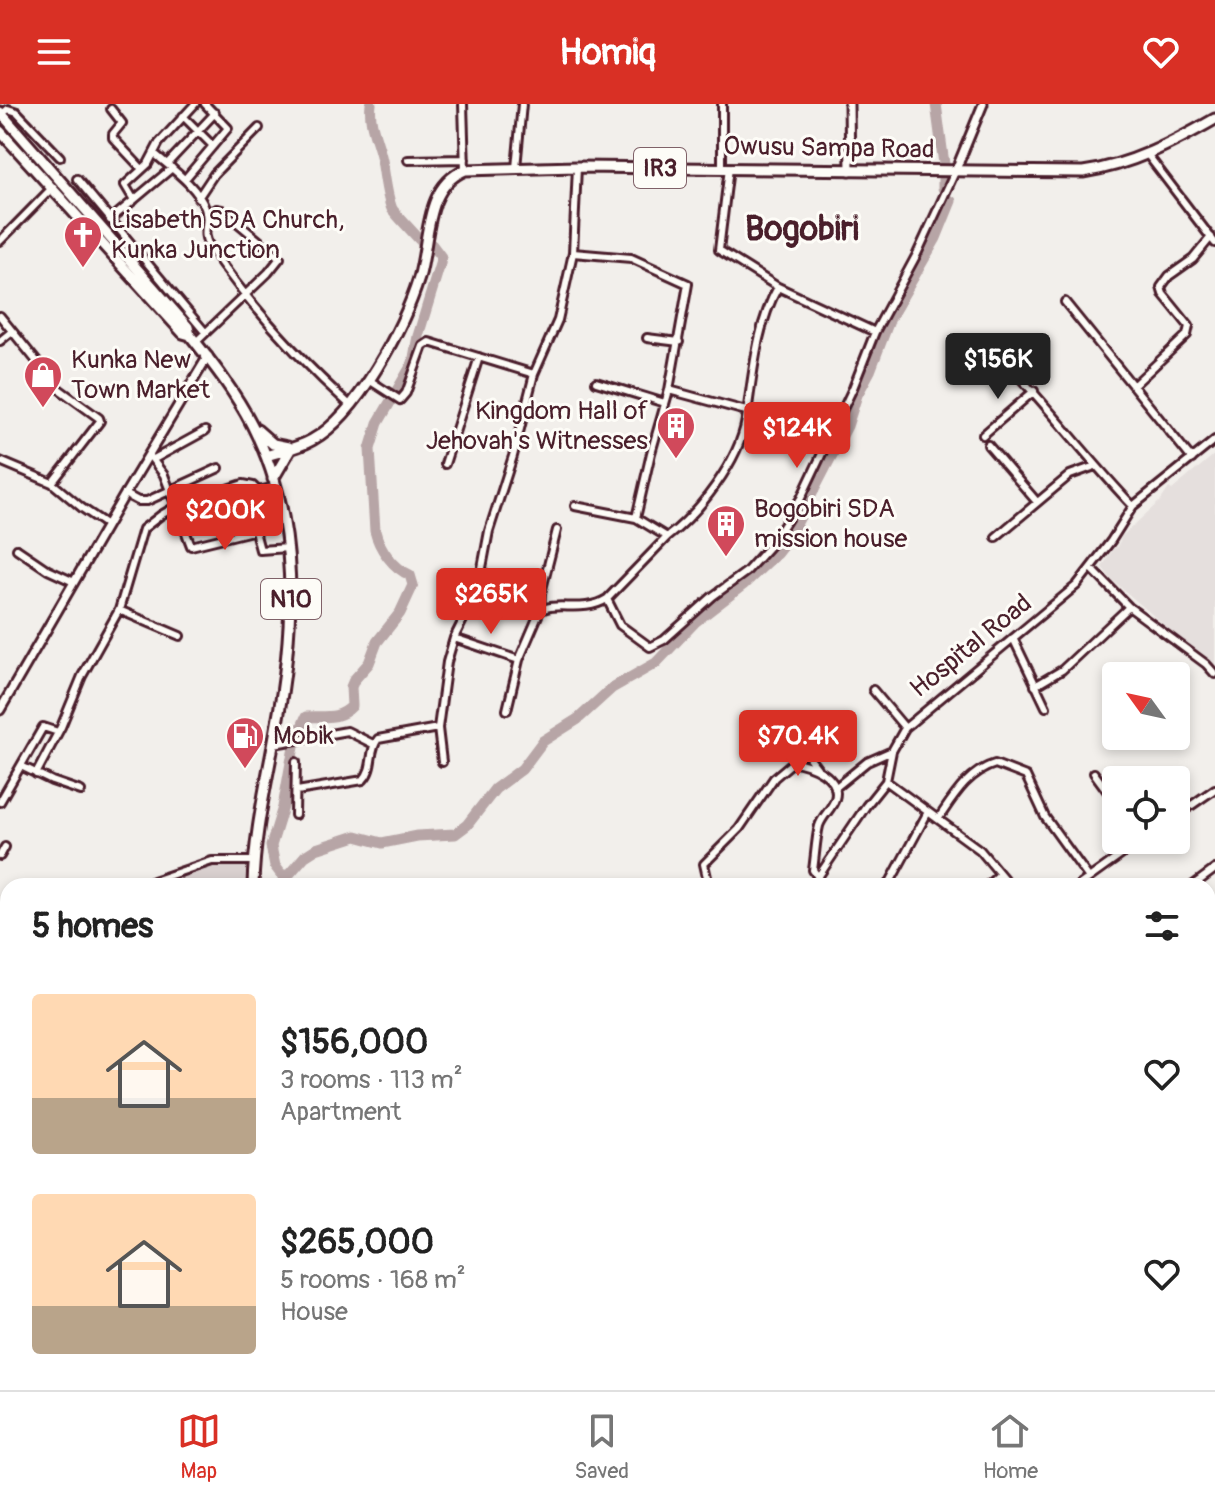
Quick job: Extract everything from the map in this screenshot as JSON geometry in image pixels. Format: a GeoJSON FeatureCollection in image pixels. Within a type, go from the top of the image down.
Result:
{"type":"FeatureCollection","features":[{"type":"Feature","properties":{"kind":"main road","name":"N10"},"geometry":{"type":"LineString","coordinates":[[1,114],[163,297],[188,327],[193,339]]}},
{"type":"Feature","properties":{"kind":"main road","name":"Owusu Sampa Road"},"geometry":{"type":"LineString","coordinates":[[465,164],[516,168],[1083,172],[1102,169],[1166,147],[1215,119]]}},
{"type":"Feature","properties":{"kind":"main road","name":"N10"},"geometry":{"type":"LineString","coordinates":[[0,131],[183,333],[208,356],[252,425],[266,456],[288,548],[290,633],[254,878]]}},
{"type":"Feature","properties":{"kind":"main road"},"geometry":{"type":"LineString","coordinates":[[266,456],[293,449],[328,430],[351,406],[369,380],[413,298],[440,188],[465,164]]}},
{"type":"Feature","properties":{"kind":"main road"},"geometry":{"type":"LineString","coordinates":[[252,425],[273,444],[293,449]]}},
{"type":"Feature","properties":{"kind":"main road"},"geometry":{"type":"LineString","coordinates":[[274,483],[293,449]]}},
{"type":"Feature","properties":{"kind":"street"},"geometry":{"type":"LineString","coordinates":[[134,200],[124,186],[155,154],[159,143],[195,104]]}},
{"type":"Feature","properties":{"kind":"street"},"geometry":{"type":"LineString","coordinates":[[185,179],[228,128],[205,104]]}},
{"type":"Feature","properties":{"kind":"street"},"geometry":{"type":"LineString","coordinates":[[408,160],[465,164],[463,104]]}},
{"type":"Feature","properties":{"kind":"street"},"geometry":{"type":"LineString","coordinates":[[516,168],[522,104]]}},
{"type":"Feature","properties":{"kind":"street"},"geometry":{"type":"LineString","coordinates":[[722,104],[725,168],[719,250],[778,287],[875,332]]}},
{"type":"Feature","properties":{"kind":"street"},"geometry":{"type":"LineString","coordinates":[[849,104],[850,171]]}},
{"type":"Feature","properties":{"kind":"street"},"geometry":{"type":"LineString","coordinates":[[607,599],[620,625],[647,645],[654,646],[746,572],[774,541],[801,498],[853,388],[875,332],[917,254],[955,172],[983,104]]}},
{"type":"Feature","properties":{"kind":"street"},"geometry":{"type":"LineString","coordinates":[[1,114],[8,109],[17,112],[60,157]]}},
{"type":"Feature","properties":{"kind":"street"},"geometry":{"type":"LineString","coordinates":[[111,109],[122,123],[113,138],[142,169]]}},
{"type":"Feature","properties":{"kind":"street"},"geometry":{"type":"LineString","coordinates":[[110,220],[170,166],[215,113]]}},
{"type":"Feature","properties":{"kind":"street"},"geometry":{"type":"LineString","coordinates":[[183,116],[213,146]]}},
{"type":"Feature","properties":{"kind":"street"},"geometry":{"type":"LineString","coordinates":[[198,198],[214,174],[259,128]]}},
{"type":"Feature","properties":{"kind":"street"},"geometry":{"type":"LineString","coordinates":[[155,154],[185,179],[198,198],[206,213],[206,240],[245,294],[281,340],[351,406]]}},
{"type":"Feature","properties":{"kind":"street"},"geometry":{"type":"LineString","coordinates":[[1133,386],[1187,335],[1189,326],[1163,294],[1161,287],[1169,276],[1213,240],[1147,154]]}},
{"type":"Feature","properties":{"kind":"street"},"geometry":{"type":"LineString","coordinates":[[442,762],[438,728],[442,688],[454,638],[482,568],[489,531],[513,456],[534,374],[558,320],[573,253],[577,167]]}},
{"type":"Feature","properties":{"kind":"street"},"geometry":{"type":"LineString","coordinates":[[77,179],[205,332]]}},
{"type":"Feature","properties":{"kind":"street"},"geometry":{"type":"LineString","coordinates":[[0,241],[52,188]]}},
{"type":"Feature","properties":{"kind":"street"},"geometry":{"type":"LineString","coordinates":[[193,339],[205,332],[279,261],[279,256],[222,210],[206,213]]}},
{"type":"Feature","properties":{"kind":"street"},"geometry":{"type":"LineString","coordinates":[[573,253],[631,258],[688,284],[669,390],[636,518]]}},
{"type":"Feature","properties":{"kind":"street"},"geometry":{"type":"LineString","coordinates":[[540,611],[551,606],[591,607],[607,599],[693,514],[721,477],[746,421],[766,314],[778,287]]}},
{"type":"Feature","properties":{"kind":"street"},"geometry":{"type":"LineString","coordinates":[[1065,302],[1192,459]]}},
{"type":"Feature","properties":{"kind":"street"},"geometry":{"type":"LineString","coordinates":[[0,316],[59,389],[100,421],[52,483]]}},
{"type":"Feature","properties":{"kind":"street"},"geometry":{"type":"LineString","coordinates":[[0,341],[11,332]]}},
{"type":"Feature","properties":{"kind":"street"},"geometry":{"type":"LineString","coordinates":[[647,338],[679,342]]}},
{"type":"Feature","properties":{"kind":"street"},"geometry":{"type":"LineString","coordinates":[[369,380],[400,400],[406,393],[424,344],[429,342],[534,374]]}},
{"type":"Feature","properties":{"kind":"street"},"geometry":{"type":"LineString","coordinates":[[979,360],[998,354],[1133,506]]}},
{"type":"Feature","properties":{"kind":"street"},"geometry":{"type":"LineString","coordinates":[[0,710],[4,696],[125,494],[151,457],[208,356]]}},
{"type":"Feature","properties":{"kind":"street"},"geometry":{"type":"LineString","coordinates":[[445,464],[479,357]]}},
{"type":"Feature","properties":{"kind":"street"},"geometry":{"type":"LineString","coordinates":[[596,382],[665,403]]}},
{"type":"Feature","properties":{"kind":"street"},"geometry":{"type":"LineString","coordinates":[[669,390],[746,411]]}},
{"type":"Feature","properties":{"kind":"street"},"geometry":{"type":"LineString","coordinates":[[983,435],[1034,391]]}},
{"type":"Feature","properties":{"kind":"street"},"geometry":{"type":"LineString","coordinates":[[746,421],[823,449]]}},
{"type":"Feature","properties":{"kind":"street"},"geometry":{"type":"LineString","coordinates":[[151,457],[205,431]]}},
{"type":"Feature","properties":{"kind":"street","name":"Hospital Road"},"geometry":{"type":"LineString","coordinates":[[886,781],[892,751],[905,728],[1077,585],[1133,506],[1215,440]]}},
{"type":"Feature","properties":{"kind":"street"},"geometry":{"type":"LineString","coordinates":[[988,445],[1037,502]]}},
{"type":"Feature","properties":{"kind":"street"},"geometry":{"type":"LineString","coordinates":[[151,457],[164,475],[191,546],[256,530]]}},
{"type":"Feature","properties":{"kind":"street"},"geometry":{"type":"LineString","coordinates":[[0,461],[52,483],[107,525]]}},
{"type":"Feature","properties":{"kind":"street"},"geometry":{"type":"LineString","coordinates":[[996,537],[1070,475],[1095,466]]}},
{"type":"Feature","properties":{"kind":"street"},"geometry":{"type":"LineString","coordinates":[[125,494],[142,502],[219,468]]}},
{"type":"Feature","properties":{"kind":"street"},"geometry":{"type":"LineString","coordinates":[[258,491],[274,483]]}},
{"type":"Feature","properties":{"kind":"street"},"geometry":{"type":"LineString","coordinates":[[36,774],[84,672],[119,610],[143,529],[175,507],[243,484],[253,486],[258,491],[258,498],[248,505],[184,530]]}},
{"type":"Feature","properties":{"kind":"street"},"geometry":{"type":"LineString","coordinates":[[248,505],[260,550],[288,548]]}},
{"type":"Feature","properties":{"kind":"street"},"geometry":{"type":"LineString","coordinates":[[575,506],[636,518],[667,537]]}},
{"type":"Feature","properties":{"kind":"street"},"geometry":{"type":"LineString","coordinates":[[221,516],[228,536]]}},
{"type":"Feature","properties":{"kind":"street"},"geometry":{"type":"LineString","coordinates":[[507,710],[519,660],[540,611],[541,593],[557,530]]}},
{"type":"Feature","properties":{"kind":"street"},"geometry":{"type":"LineString","coordinates":[[17,549],[48,570],[74,582]]}},
{"type":"Feature","properties":{"kind":"street"},"geometry":{"type":"LineString","coordinates":[[1091,568],[1129,607],[1215,674]]}},
{"type":"Feature","properties":{"kind":"street"},"geometry":{"type":"LineString","coordinates":[[1035,686],[1062,670],[1129,607]]}},
{"type":"Feature","properties":{"kind":"street"},"geometry":{"type":"LineString","coordinates":[[119,610],[180,636]]}},
{"type":"Feature","properties":{"kind":"street"},"geometry":{"type":"LineString","coordinates":[[454,638],[519,660]]}},
{"type":"Feature","properties":{"kind":"street"},"geometry":{"type":"LineString","coordinates":[[1013,638],[1046,707]]}},
{"type":"Feature","properties":{"kind":"street"},"geometry":{"type":"LineString","coordinates":[[873,690],[905,728]]}},
{"type":"Feature","properties":{"kind":"street"},"geometry":{"type":"LineString","coordinates":[[780,719],[819,771]]}},
{"type":"Feature","properties":{"kind":"street"},"geometry":{"type":"LineString","coordinates":[[0,802],[43,727],[58,732]]}},
{"type":"Feature","properties":{"kind":"street"},"geometry":{"type":"LineString","coordinates":[[297,791],[363,780],[371,768],[373,744],[378,739],[438,728]]}},
{"type":"Feature","properties":{"kind":"street"},"geometry":{"type":"LineString","coordinates":[[274,744],[347,731],[373,744]]}},
{"type":"Feature","properties":{"kind":"street"},"geometry":{"type":"LineString","coordinates":[[835,788],[867,762],[892,751]]}},
{"type":"Feature","properties":{"kind":"street"},"geometry":{"type":"LineString","coordinates":[[295,815],[296,762]]}},
{"type":"Feature","properties":{"kind":"street"},"geometry":{"type":"LineString","coordinates":[[707,878],[704,864],[739,829],[780,771],[793,762],[819,771],[831,780],[835,788],[836,798],[819,827],[813,870],[818,877],[886,781],[980,850],[1003,878]]}},
{"type":"Feature","properties":{"kind":"street"},"geometry":{"type":"LineString","coordinates":[[939,818],[976,772],[995,764],[1026,776],[1045,817],[1090,878],[1123,854]]}},
{"type":"Feature","properties":{"kind":"street"},"geometry":{"type":"LineString","coordinates":[[21,766],[81,791]]}},
{"type":"Feature","properties":{"kind":"street"},"geometry":{"type":"LineString","coordinates":[[1094,773],[1102,784]]}},
{"type":"Feature","properties":{"kind":"street"},"geometry":{"type":"LineString","coordinates":[[1190,806],[1215,789]]}},
{"type":"Feature","properties":{"kind":"street"},"geometry":{"type":"LineString","coordinates":[[892,878],[928,812]]}},
{"type":"Feature","properties":{"kind":"street"},"geometry":{"type":"LineString","coordinates":[[0,856],[5,847]]}},
{"type":"Feature","properties":{"kind":"street"},"geometry":{"type":"LineString","coordinates":[[161,878],[200,863],[255,861]]}},
{"type":"Feature","properties":{"kind":"street"},"geometry":{"type":"LineString","coordinates":[[996,878],[1000,874]]}},
{"type":"Feature","properties":{"kind":"shaded area"},"geometry":{"type":"Polygon","coordinates":[[[1215,454],[1215,669],[1111,579],[1102,567],[1122,536],[1161,500],[1169,488],[1172,490],[1215,454]]]}},
{"type":"Feature","properties":{"kind":"shaded area"},"geometry":{"type":"Polygon","coordinates":[[[215,865],[250,866],[250,878],[182,876],[215,865]]]}},
{"type":"Feature","properties":{"kind":"waterway"},"geometry":{"type":"LineString","coordinates":[[371,104],[373,128],[392,209],[421,241]]}},
{"type":"Feature","properties":{"kind":"waterway"},"geometry":{"type":"LineString","coordinates":[[936,104],[944,164]]}},
{"type":"Feature","properties":{"kind":"waterway"},"geometry":{"type":"LineString","coordinates":[[943,179],[943,188]]}},
{"type":"Feature","properties":{"kind":"waterway"},"geometry":{"type":"LineString","coordinates":[[286,878],[305,856],[316,849],[356,836],[382,843],[417,836],[455,834],[467,825],[495,789],[522,769],[543,741],[578,719],[612,688],[656,663],[695,622],[743,585],[777,553],[790,536],[847,426],[890,318],[936,238],[951,201]]}},
{"type":"Feature","properties":{"kind":"waterway"},"geometry":{"type":"LineString","coordinates":[[298,736],[306,717],[336,715],[352,706],[351,687],[354,680],[369,663],[377,642],[400,613],[413,585],[410,575],[383,551],[375,531],[370,449],[378,423],[413,363],[440,264],[441,257],[432,245]]}},
{"type":"Feature","properties":{"kind":"waterway"},"geometry":{"type":"LineString","coordinates":[[288,876],[281,874],[275,866],[271,846],[283,807],[294,746]]}},
{"type":"Feature","properties":{"kind":"place","name":"Lisabeth SDA Church, Kunka Junction"},"geometry":{"type":"Point","coordinates":[83,269]}},
{"type":"Feature","properties":{"kind":"place","name":"Kunka New Town Market"},"geometry":{"type":"Point","coordinates":[43,409]}},
{"type":"Feature","properties":{"kind":"place","name":"Kingdom Hall of Jehovah's Witnesses"},"geometry":{"type":"Point","coordinates":[676,460]}},
{"type":"Feature","properties":{"kind":"place","name":"Bogobiri SDA mission house"},"geometry":{"type":"Point","coordinates":[726,558]}},
{"type":"Feature","properties":{"kind":"place","name":"Mobik"},"geometry":{"type":"Point","coordinates":[245,770]}},
{"type":"Feature","properties":{"kind":"district","name":"Bogobiri"},"geometry":{"type":"Point","coordinates":[802,229]}}]}
